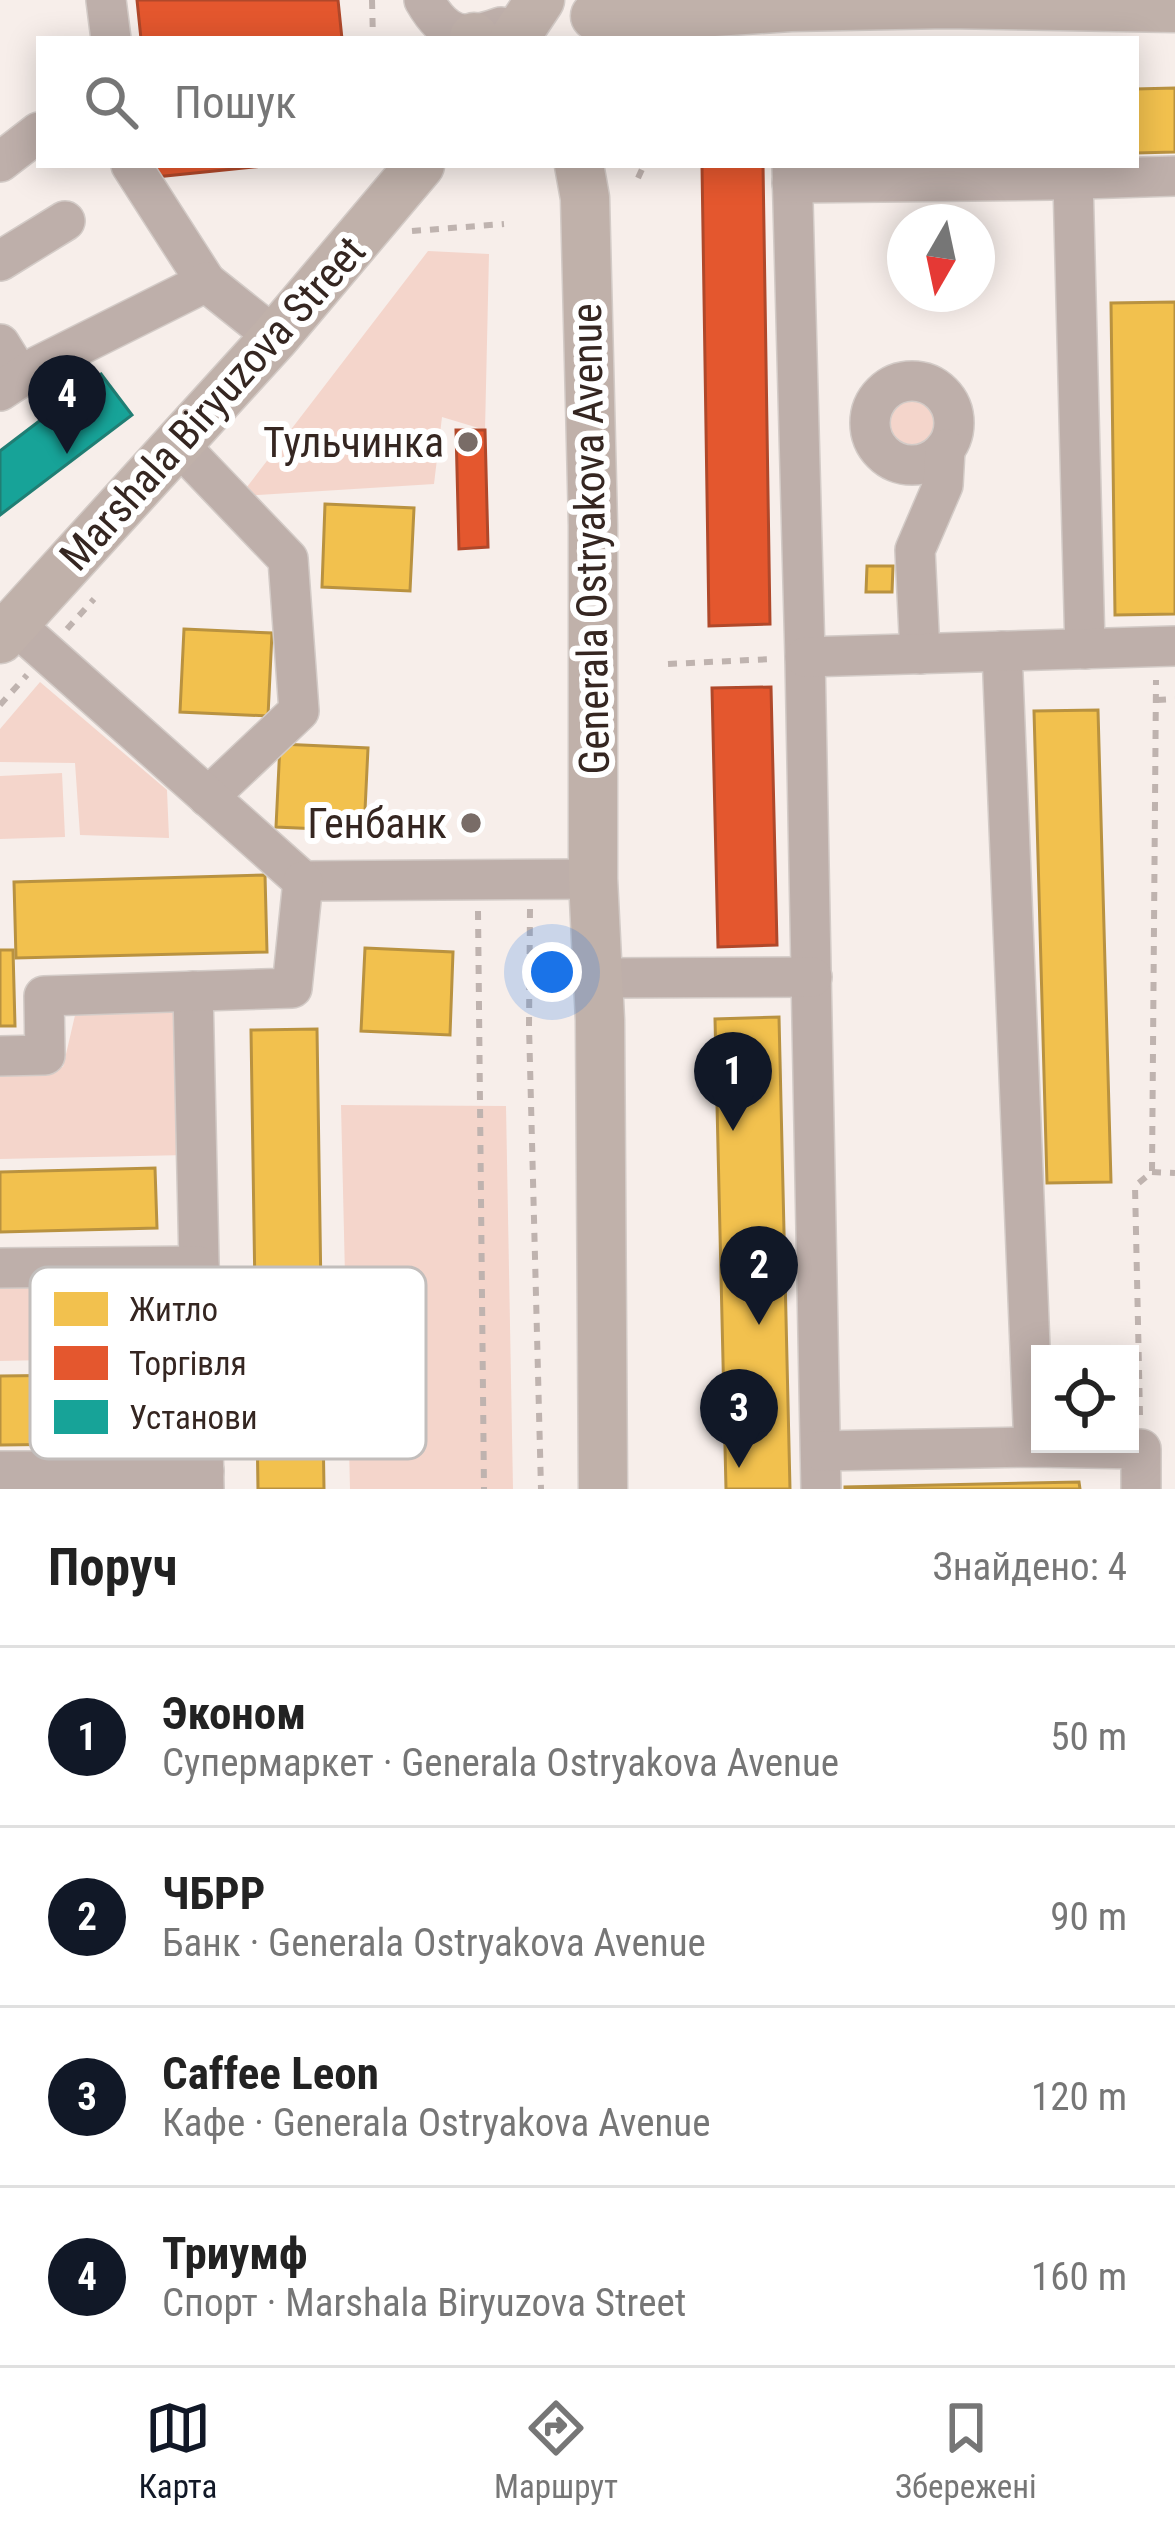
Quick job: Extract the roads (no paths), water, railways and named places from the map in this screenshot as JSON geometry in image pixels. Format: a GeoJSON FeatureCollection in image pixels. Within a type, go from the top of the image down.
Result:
{"type":"FeatureCollection","features":[{"type":"Feature","properties":{"kind":"main road"},"geometry":{"type":"LineString","coordinates":[[590,14],[779,18],[949,2],[1157,6]]}},
{"type":"Feature","properties":{"kind":"main road"},"geometry":{"type":"LineString","coordinates":[[698,36],[779,18]]}},
{"type":"Feature","properties":{"kind":"main road","name":"Generala Ostryakova Avenue"},"geometry":{"type":"LineString","coordinates":[[580,168],[585,198],[592,502],[602,1489]]}},
{"type":"Feature","properties":{"kind":"main road","name":"Marshala Biryuzova Street"},"geometry":{"type":"LineString","coordinates":[[7,631],[275,337],[407,182]]}},
{"type":"Feature","properties":{"kind":"street"},"geometry":{"type":"LineString","coordinates":[[106,0],[111,36]]}},
{"type":"Feature","properties":{"kind":"street"},"geometry":{"type":"LineString","coordinates":[[424,0],[444,26],[458,33],[509,26]]}},
{"type":"Feature","properties":{"kind":"street"},"geometry":{"type":"LineString","coordinates":[[0,162],[36,134]]}},
{"type":"Feature","properties":{"kind":"street"},"geometry":{"type":"LineString","coordinates":[[133,168],[206,282],[275,337]]}},
{"type":"Feature","properties":{"kind":"street"},"geometry":{"type":"LineString","coordinates":[[1031,1448],[821,1470],[792,174],[1073,180],[1175,176]]}},
{"type":"Feature","properties":{"kind":"street"},"geometry":{"type":"LineString","coordinates":[[1073,180],[1085,649]]}},
{"type":"Feature","properties":{"kind":"street"},"geometry":{"type":"LineString","coordinates":[[0,261],[65,221]]}},
{"type":"Feature","properties":{"kind":"street"},"geometry":{"type":"LineString","coordinates":[[7,371],[38,366],[206,282]]}},
{"type":"Feature","properties":{"kind":"street"},"geometry":{"type":"LineString","coordinates":[[176,442],[288,559],[299,711],[208,797]]}},
{"type":"Feature","properties":{"kind":"street"},"geometry":{"type":"LineString","coordinates":[[920,654],[915,550],[943,485],[945,448]]}},
{"type":"Feature","properties":{"kind":"street"},"geometry":{"type":"LineString","coordinates":[[7,631],[303,881],[593,879]]}},
{"type":"Feature","properties":{"kind":"street"},"geometry":{"type":"LineString","coordinates":[[806,657],[1165,646]]}},
{"type":"Feature","properties":{"kind":"street"},"geometry":{"type":"LineString","coordinates":[[1002,652],[1031,1373]]}},
{"type":"Feature","properties":{"kind":"street"},"geometry":{"type":"LineString","coordinates":[[0,1055],[44,1054],[44,996],[292,988],[303,881]]}},
{"type":"Feature","properties":{"kind":"street"},"geometry":{"type":"LineString","coordinates":[[598,978],[812,977]]}},
{"type":"Feature","properties":{"kind":"street"},"geometry":{"type":"LineString","coordinates":[[100,1267],[199,1266],[193,992]]}},
{"type":"Feature","properties":{"kind":"street"},"geometry":{"type":"LineString","coordinates":[[0,1268],[30,1268]]}},
{"type":"Feature","properties":{"kind":"street"},"geometry":{"type":"LineString","coordinates":[[1139,1449],[1141,1489]]}},
{"type":"Feature","properties":{"kind":"street"},"geometry":{"type":"LineString","coordinates":[[0,1471],[57,1480],[204,1480]]}},
{"type":"Feature","properties":{"kind":"place","name":"Тульчинка"},"geometry":{"type":"Point","coordinates":[468,442]}},
{"type":"Feature","properties":{"kind":"place","name":"Триумф"},"geometry":{"type":"Point","coordinates":[67,454]}},
{"type":"Feature","properties":{"kind":"place","name":"Генбанк"},"geometry":{"type":"Point","coordinates":[471,823]}},
{"type":"Feature","properties":{"kind":"place","name":"Эконом"},"geometry":{"type":"Point","coordinates":[733,1131]}},
{"type":"Feature","properties":{"kind":"place","name":"ЧБРР"},"geometry":{"type":"Point","coordinates":[759,1325]}},
{"type":"Feature","properties":{"kind":"place","name":"Caffee Leon"},"geometry":{"type":"Point","coordinates":[739,1468]}}]}
